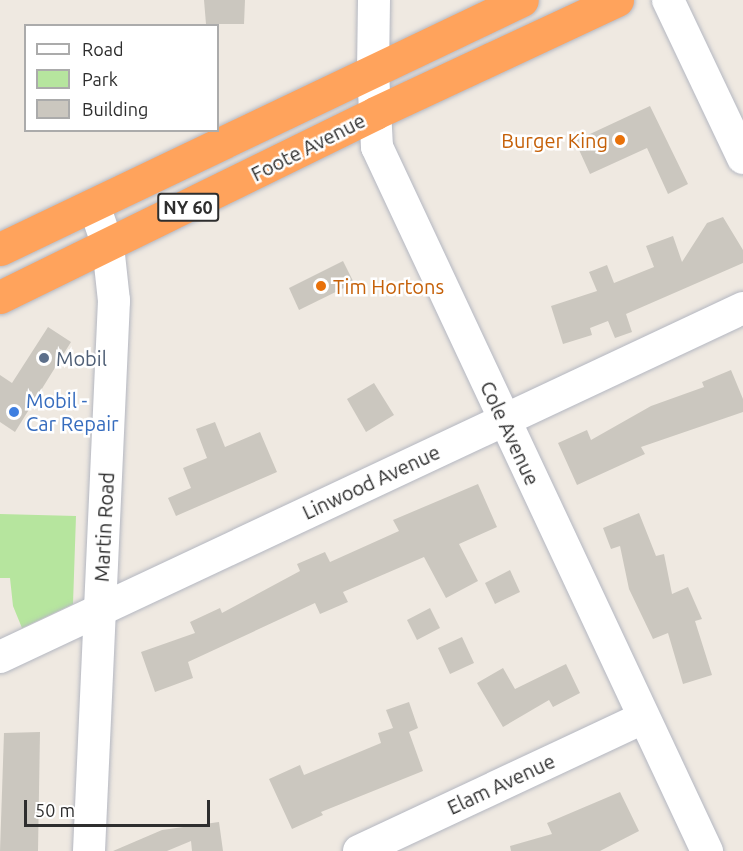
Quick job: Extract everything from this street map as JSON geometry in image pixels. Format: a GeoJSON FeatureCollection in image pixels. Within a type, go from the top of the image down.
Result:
{"type":"FeatureCollection","features":[{"type":"Feature","properties":{"kind":"highway","name":"Foote Avenue"},"geometry":{"type":"LineString","coordinates":[[0,249],[522,0]]}},
{"type":"Feature","properties":{"kind":"highway","name":"Foote Avenue"},"geometry":{"type":"LineString","coordinates":[[0,297],[375,113],[617,0]]}},
{"type":"Feature","properties":{"kind":"street","name":"Cole Avenue"},"geometry":{"type":"LineString","coordinates":[[374,0],[373,73],[377,147],[707,851]]}},
{"type":"Feature","properties":{"kind":"street"},"geometry":{"type":"LineString","coordinates":[[668,0],[743,158]]}},
{"type":"Feature","properties":{"kind":"street","name":"Martin Road"},"geometry":{"type":"LineString","coordinates":[[89,851],[114,301],[108,246],[94,205]]}},
{"type":"Feature","properties":{"kind":"street","name":"Linwood Avenue"},"geometry":{"type":"LineString","coordinates":[[0,657],[743,309]]}},
{"type":"Feature","properties":{"kind":"street","name":"Elam Avenue"},"geometry":{"type":"LineString","coordinates":[[358,851],[644,718]]}},
{"type":"Feature","properties":{"kind":"green space"},"geometry":{"type":"Polygon","coordinates":[[[0,514],[76,516],[73,604],[22,628],[13,606],[10,578],[0,578],[0,514]]]}},
{"type":"Feature","properties":{"kind":"building"},"geometry":{"type":"Polygon","coordinates":[[[204,0],[245,0],[244,24],[206,24],[204,0]]]}},
{"type":"Feature","properties":{"kind":"building","name":"Burger King"},"geometry":{"type":"Polygon","coordinates":[[[650,106],[688,184],[668,194],[647,148],[590,174],[575,141],[650,106]]]}},
{"type":"Feature","properties":{"kind":"building"},"geometry":{"type":"Polygon","coordinates":[[[723,217],[743,250],[743,263],[626,314],[632,332],[615,338],[608,321],[590,328],[592,335],[563,344],[551,306],[597,291],[589,272],[607,265],[614,283],[654,267],[646,246],[673,236],[682,262],[707,223],[723,217]]]}},
{"type":"Feature","properties":{"kind":"building","name":"Tim Hortons"},"geometry":{"type":"Polygon","coordinates":[[[343,261],[354,283],[299,310],[289,288],[343,261]]]}},
{"type":"Feature","properties":{"kind":"building"},"geometry":{"type":"Polygon","coordinates":[[[48,327],[71,342],[15,432],[0,422],[0,375],[12,383],[48,327]]]}},
{"type":"Feature","properties":{"kind":"building"},"geometry":{"type":"Polygon","coordinates":[[[731,370],[743,399],[743,412],[641,447],[645,454],[577,485],[558,443],[587,430],[591,440],[651,406],[704,387],[702,382],[731,370]]]}},
{"type":"Feature","properties":{"kind":"building"},"geometry":{"type":"Polygon","coordinates":[[[374,383],[394,415],[366,432],[347,399],[374,383]]]}},
{"type":"Feature","properties":{"kind":"building"},"geometry":{"type":"Polygon","coordinates":[[[215,422],[225,447],[260,432],[277,472],[176,516],[168,498],[191,488],[183,468],[207,458],[196,429],[215,422]]]}},
{"type":"Feature","properties":{"kind":"building"},"geometry":{"type":"Polygon","coordinates":[[[478,484],[497,527],[459,544],[478,581],[446,598],[424,557],[343,592],[348,602],[320,614],[315,603],[188,662],[193,678],[155,692],[141,652],[195,633],[190,622],[220,608],[222,613],[300,571],[297,564],[325,552],[330,562],[399,531],[393,520],[478,484]]]}},
{"type":"Feature","properties":{"kind":"building"},"geometry":{"type":"Polygon","coordinates":[[[639,513],[656,556],[664,554],[672,594],[688,587],[702,619],[695,621],[712,675],[683,684],[668,633],[653,639],[629,589],[620,546],[611,549],[603,528],[639,513]]]}},
{"type":"Feature","properties":{"kind":"building"},"geometry":{"type":"Polygon","coordinates":[[[510,570],[520,592],[495,604],[485,583],[510,570]]]}},
{"type":"Feature","properties":{"kind":"building"},"geometry":{"type":"Polygon","coordinates":[[[430,608],[440,628],[417,640],[407,620],[430,608]]]}},
{"type":"Feature","properties":{"kind":"building"},"geometry":{"type":"Polygon","coordinates":[[[462,637],[474,663],[450,674],[438,648],[462,637]]]}},
{"type":"Feature","properties":{"kind":"building"},"geometry":{"type":"Polygon","coordinates":[[[566,664],[580,693],[553,707],[549,700],[503,727],[477,683],[503,668],[515,689],[566,664]]]}},
{"type":"Feature","properties":{"kind":"building"},"geometry":{"type":"Polygon","coordinates":[[[409,702],[418,728],[409,732],[423,771],[321,812],[323,815],[292,829],[269,779],[300,765],[304,775],[381,743],[378,733],[393,728],[386,710],[409,702]]]}},
{"type":"Feature","properties":{"kind":"building"},"geometry":{"type":"Polygon","coordinates":[[[40,732],[38,851],[0,851],[4,733],[40,732]]]}},
{"type":"Feature","properties":{"kind":"building"},"geometry":{"type":"Polygon","coordinates":[[[620,792],[639,831],[600,851],[511,851],[510,846],[552,834],[547,823],[620,792]]]}},
{"type":"Feature","properties":{"kind":"building"},"geometry":{"type":"Polygon","coordinates":[[[219,822],[223,851],[192,851],[191,841],[167,851],[113,851],[162,830],[219,822]]]}},
{"type":"Feature","properties":{"kind":"place","name":"Burger King"},"geometry":{"type":"Point","coordinates":[620,140]}},
{"type":"Feature","properties":{"kind":"place","name":"Tim Hortons"},"geometry":{"type":"Point","coordinates":[321,286]}},
{"type":"Feature","properties":{"kind":"place","name":"Mobil"},"geometry":{"type":"Point","coordinates":[44,358]}},
{"type":"Feature","properties":{"kind":"place","name":"Mobil - Car Repair"},"geometry":{"type":"Point","coordinates":[14,412]}}]}
